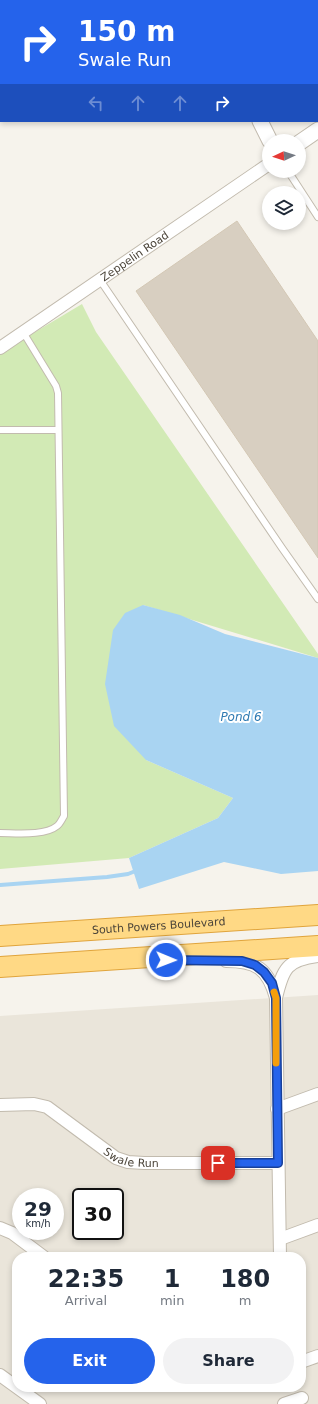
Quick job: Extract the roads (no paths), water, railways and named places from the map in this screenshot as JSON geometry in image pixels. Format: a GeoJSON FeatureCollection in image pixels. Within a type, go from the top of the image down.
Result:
{"type":"FeatureCollection","features":[{"type":"Feature","properties":{"kind":"highway","name":"South Powers Boulevard"},"geometry":{"type":"LineString","coordinates":[[0,936],[318,915]]}},
{"type":"Feature","properties":{"kind":"highway"},"geometry":{"type":"LineString","coordinates":[[0,967],[318,946]]}},
{"type":"Feature","properties":{"kind":"street"},"geometry":{"type":"LineString","coordinates":[[260,122],[266,134]]}},
{"type":"Feature","properties":{"kind":"street"},"geometry":{"type":"LineString","coordinates":[[306,138],[318,130]]}},
{"type":"Feature","properties":{"kind":"street","name":"Zeppelin Road"},"geometry":{"type":"LineString","coordinates":[[0,348],[262,169]]}},
{"type":"Feature","properties":{"kind":"street"},"geometry":{"type":"LineString","coordinates":[[276,998],[280,982],[286,970],[293,963],[303,958],[318,956]]}},
{"type":"Feature","properties":{"kind":"street"},"geometry":{"type":"LineString","coordinates":[[121,959],[242,961],[255,965],[264,972],[272,983],[276,998],[280,1252]]}},
{"type":"Feature","properties":{"kind":"street"},"geometry":{"type":"LineString","coordinates":[[277,1109],[318,1094]]}},
{"type":"Feature","properties":{"kind":"street","name":"Swale Run"},"geometry":{"type":"LineString","coordinates":[[0,1105],[34,1104],[47,1107],[104,1150],[116,1158],[128,1162],[278,1163]]}},
{"type":"Feature","properties":{"kind":"street"},"geometry":{"type":"LineString","coordinates":[[280,1239],[318,1225]]}},
{"type":"Feature","properties":{"kind":"street"},"geometry":{"type":"LineString","coordinates":[[0,1228],[12,1233],[37,1252]]}},
{"type":"Feature","properties":{"kind":"street"},"geometry":{"type":"LineString","coordinates":[[306,1360],[318,1356]]}},
{"type":"Feature","properties":{"kind":"street"},"geometry":{"type":"LineString","coordinates":[[0,1375],[12,1384]]}},
{"type":"Feature","properties":{"kind":"street"},"geometry":{"type":"LineString","coordinates":[[23,1392],[40,1404]]}},
{"type":"Feature","properties":{"kind":"street"},"geometry":{"type":"LineString","coordinates":[[284,1404],[301,1396]]}},
{"type":"Feature","properties":{"kind":"lane"},"geometry":{"type":"LineString","coordinates":[[293,178],[318,217]]}},
{"type":"Feature","properties":{"kind":"lane"},"geometry":{"type":"LineString","coordinates":[[100,280],[282,548],[318,598]]}},
{"type":"Feature","properties":{"kind":"lane"},"geometry":{"type":"LineString","coordinates":[[0,833],[39,832],[51,830],[59,825],[64,816],[58,393],[56,386],[23,332]]}},
{"type":"Feature","properties":{"kind":"lane"},"geometry":{"type":"LineString","coordinates":[[0,430],[58,430]]}},
{"type":"Feature","properties":{"kind":"water","name":"Pond 6"},"geometry":{"type":"Polygon","coordinates":[[[143,605],[180,615],[225,634],[318,658],[318,871],[281,874],[224,862],[139,889],[129,858],[218,818],[233,798],[146,760],[114,726],[105,684],[113,630],[125,613],[143,605]]]}},
{"type":"Feature","properties":{"kind":"waterway"},"geometry":{"type":"LineString","coordinates":[[0,885],[107,877],[128,874],[138,870]]}}]}
